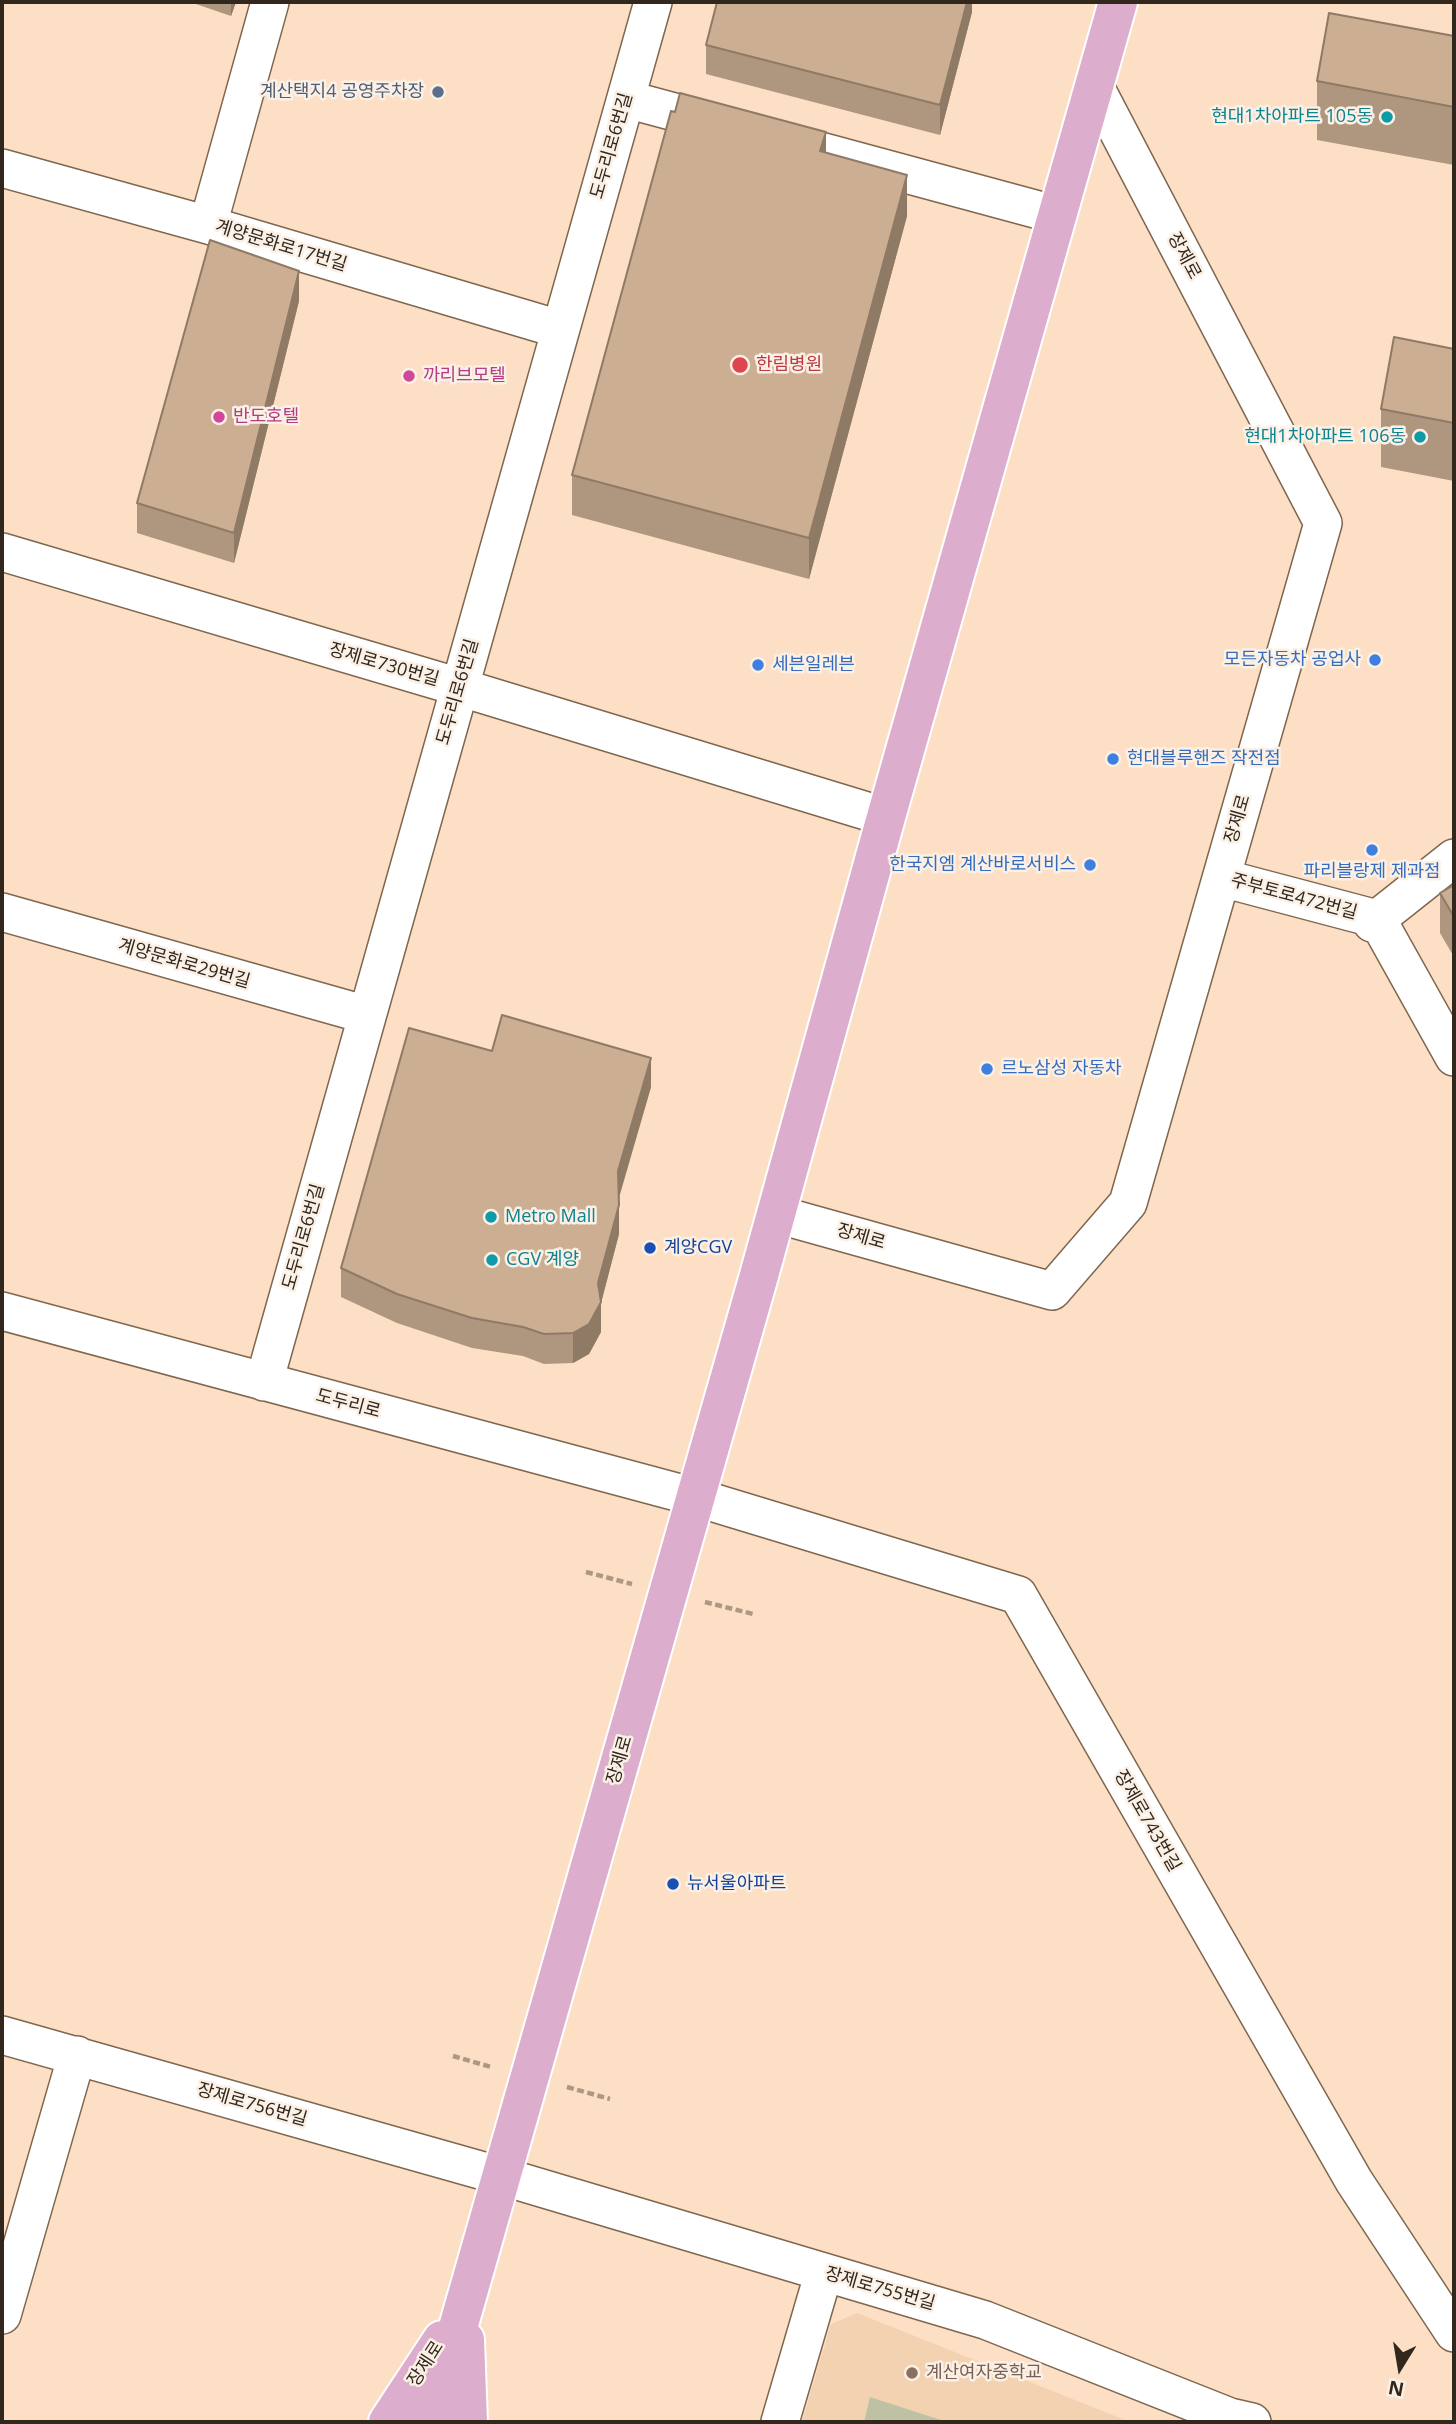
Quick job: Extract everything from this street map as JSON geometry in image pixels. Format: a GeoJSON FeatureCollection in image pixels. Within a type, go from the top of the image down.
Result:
{"type":"FeatureCollection","features":[{"type":"Feature","properties":{"kind":"main road","name":"장제로"},"geometry":{"type":"LineString","coordinates":[[431,2422],[1118,2]]}},
{"type":"Feature","properties":{"kind":"main road","name":"장제로"},"geometry":{"type":"LineString","coordinates":[[388,2422],[464,2306]]}},
{"type":"Feature","properties":{"kind":"main road","name":"장제로"},"geometry":{"type":"LineString","coordinates":[[464,2306],[468,2422]]}},
{"type":"Feature","properties":{"kind":"street"},"geometry":{"type":"LineString","coordinates":[[208,225],[270,2]]}},
{"type":"Feature","properties":{"kind":"street","name":"도두리로6번길"},"geometry":{"type":"LineString","coordinates":[[264,1382],[653,2]]}},
{"type":"Feature","properties":{"kind":"street","name":"장제로"},"geometry":{"type":"LineString","coordinates":[[776,1214],[1052,1291],[1128,1203],[1323,523],[1094,85]]}},
{"type":"Feature","properties":{"kind":"street"},"geometry":{"type":"LineString","coordinates":[[626,99],[1057,215]]}},
{"type":"Feature","properties":{"kind":"street","name":"계양문화로17번길"},"geometry":{"type":"LineString","coordinates":[[2,168],[208,225],[559,329]]}},
{"type":"Feature","properties":{"kind":"street","name":"장제로730번길"},"geometry":{"type":"LineString","coordinates":[[2,552],[886,817]]}},
{"type":"Feature","properties":{"kind":"street"},"geometry":{"type":"LineString","coordinates":[[1374,921],[1454,858]]}},
{"type":"Feature","properties":{"kind":"street","name":"주부토로472번길"},"geometry":{"type":"LineString","coordinates":[[1222,877],[1374,921],[1454,1056]]}},
{"type":"Feature","properties":{"kind":"street","name":"계양문화로29번길"},"geometry":{"type":"LineString","coordinates":[[2,912],[367,1016]]}},
{"type":"Feature","properties":{"kind":"street","name":"도두리로"},"geometry":{"type":"LineString","coordinates":[[2,1311],[695,1497]]}},
{"type":"Feature","properties":{"kind":"street","name":"장제로743번길"},"geometry":{"type":"LineString","coordinates":[[695,1497],[1018,1595],[1354,2182],[1454,2333]]}},
{"type":"Feature","properties":{"kind":"street","name":"장제로756번길"},"geometry":{"type":"LineString","coordinates":[[2,2035],[501,2176]]}},
{"type":"Feature","properties":{"kind":"street"},"geometry":{"type":"LineString","coordinates":[[2,2315],[77,2055]]}},
{"type":"Feature","properties":{"kind":"street","name":"장제로755번길"},"geometry":{"type":"LineString","coordinates":[[501,2176],[985,2320],[1230,2417],[1252,2422]]}},
{"type":"Feature","properties":{"kind":"street"},"geometry":{"type":"LineString","coordinates":[[780,2422],[824,2272]]}},
{"type":"Feature","properties":{"kind":"shaded area","name":"계산여자중학교"},"geometry":{"type":"Polygon","coordinates":[[[857,2313],[1130,2422],[802,2422],[831,2324],[857,2313]]]}},
{"type":"Feature","properties":{"kind":"green space"},"geometry":{"type":"Polygon","coordinates":[[[870,2397],[947,2422],[864,2422],[870,2397]]]}},
{"type":"Feature","properties":{"kind":"building"},"geometry":{"type":"Polygon","coordinates":[[[717,2],[967,2],[940,105],[706,45],[717,2]]]}},
{"type":"Feature","properties":{"kind":"building"},"geometry":{"type":"Polygon","coordinates":[[[1329,13],[1454,36],[1454,107],[1317,81],[1329,13]]]}},
{"type":"Feature","properties":{"kind":"building","name":"한림병원"},"geometry":{"type":"Polygon","coordinates":[[[680,93],[826,132],[820,151],[907,175],[809,538],[572,475],[671,111],[675,112],[680,93]]]}},
{"type":"Feature","properties":{"kind":"building","name":"반도호텔"},"geometry":{"type":"Polygon","coordinates":[[[210,240],[299,271],[234,533],[137,503],[210,240]]]}},
{"type":"Feature","properties":{"kind":"building"},"geometry":{"type":"Polygon","coordinates":[[[1394,337],[1454,349],[1454,423],[1381,409],[1394,337]]]}},
{"type":"Feature","properties":{"kind":"building"},"geometry":{"type":"Polygon","coordinates":[[[1454,885],[1454,917],[1440,893],[1454,885]]]}},
{"type":"Feature","properties":{"kind":"building","name":"Metro Mall"},"geometry":{"type":"Polygon","coordinates":[[[502,1015],[651,1058],[618,1171],[619,1205],[598,1283],[601,1302],[589,1324],[573,1333],[544,1334],[523,1327],[472,1318],[397,1294],[341,1268],[409,1028],[492,1051],[502,1015]]]}},
{"type":"Feature","properties":{"kind":"place","name":"계산택지4 공영주차장"},"geometry":{"type":"Point","coordinates":[438,92]}},
{"type":"Feature","properties":{"kind":"place","name":"현대1차아파트 105동"},"geometry":{"type":"Point","coordinates":[1387,117]}},
{"type":"Feature","properties":{"kind":"place","name":"한림병원"},"geometry":{"type":"Point","coordinates":[740,365]}},
{"type":"Feature","properties":{"kind":"place","name":"까리브모텔"},"geometry":{"type":"Point","coordinates":[409,376]}},
{"type":"Feature","properties":{"kind":"place","name":"반도호텔"},"geometry":{"type":"Point","coordinates":[219,417]}},
{"type":"Feature","properties":{"kind":"place","name":"현대1차아파트 106동"},"geometry":{"type":"Point","coordinates":[1420,437]}},
{"type":"Feature","properties":{"kind":"place","name":"모든자동차 공업사"},"geometry":{"type":"Point","coordinates":[1375,660]}},
{"type":"Feature","properties":{"kind":"place","name":"세븐일레븐"},"geometry":{"type":"Point","coordinates":[758,665]}},
{"type":"Feature","properties":{"kind":"place","name":"현대블루핸즈 작전점"},"geometry":{"type":"Point","coordinates":[1113,759]}},
{"type":"Feature","properties":{"kind":"place","name":"파리블랑제 제과점"},"geometry":{"type":"Point","coordinates":[1372,850]}},
{"type":"Feature","properties":{"kind":"place","name":"한국지엠 계산바로서비스"},"geometry":{"type":"Point","coordinates":[1090,865]}},
{"type":"Feature","properties":{"kind":"place","name":"르노삼성 자동차"},"geometry":{"type":"Point","coordinates":[987,1069]}},
{"type":"Feature","properties":{"kind":"place","name":"Metro Mall"},"geometry":{"type":"Point","coordinates":[491,1217]}},
{"type":"Feature","properties":{"kind":"place","name":"계양CGV"},"geometry":{"type":"Point","coordinates":[650,1248]}},
{"type":"Feature","properties":{"kind":"place","name":"CGV 계양"},"geometry":{"type":"Point","coordinates":[492,1260]}},
{"type":"Feature","properties":{"kind":"place","name":"뉴서울아파트"},"geometry":{"type":"Point","coordinates":[673,1884]}},
{"type":"Feature","properties":{"kind":"place","name":"계산여자중학교"},"geometry":{"type":"Point","coordinates":[912,2373]}}]}
